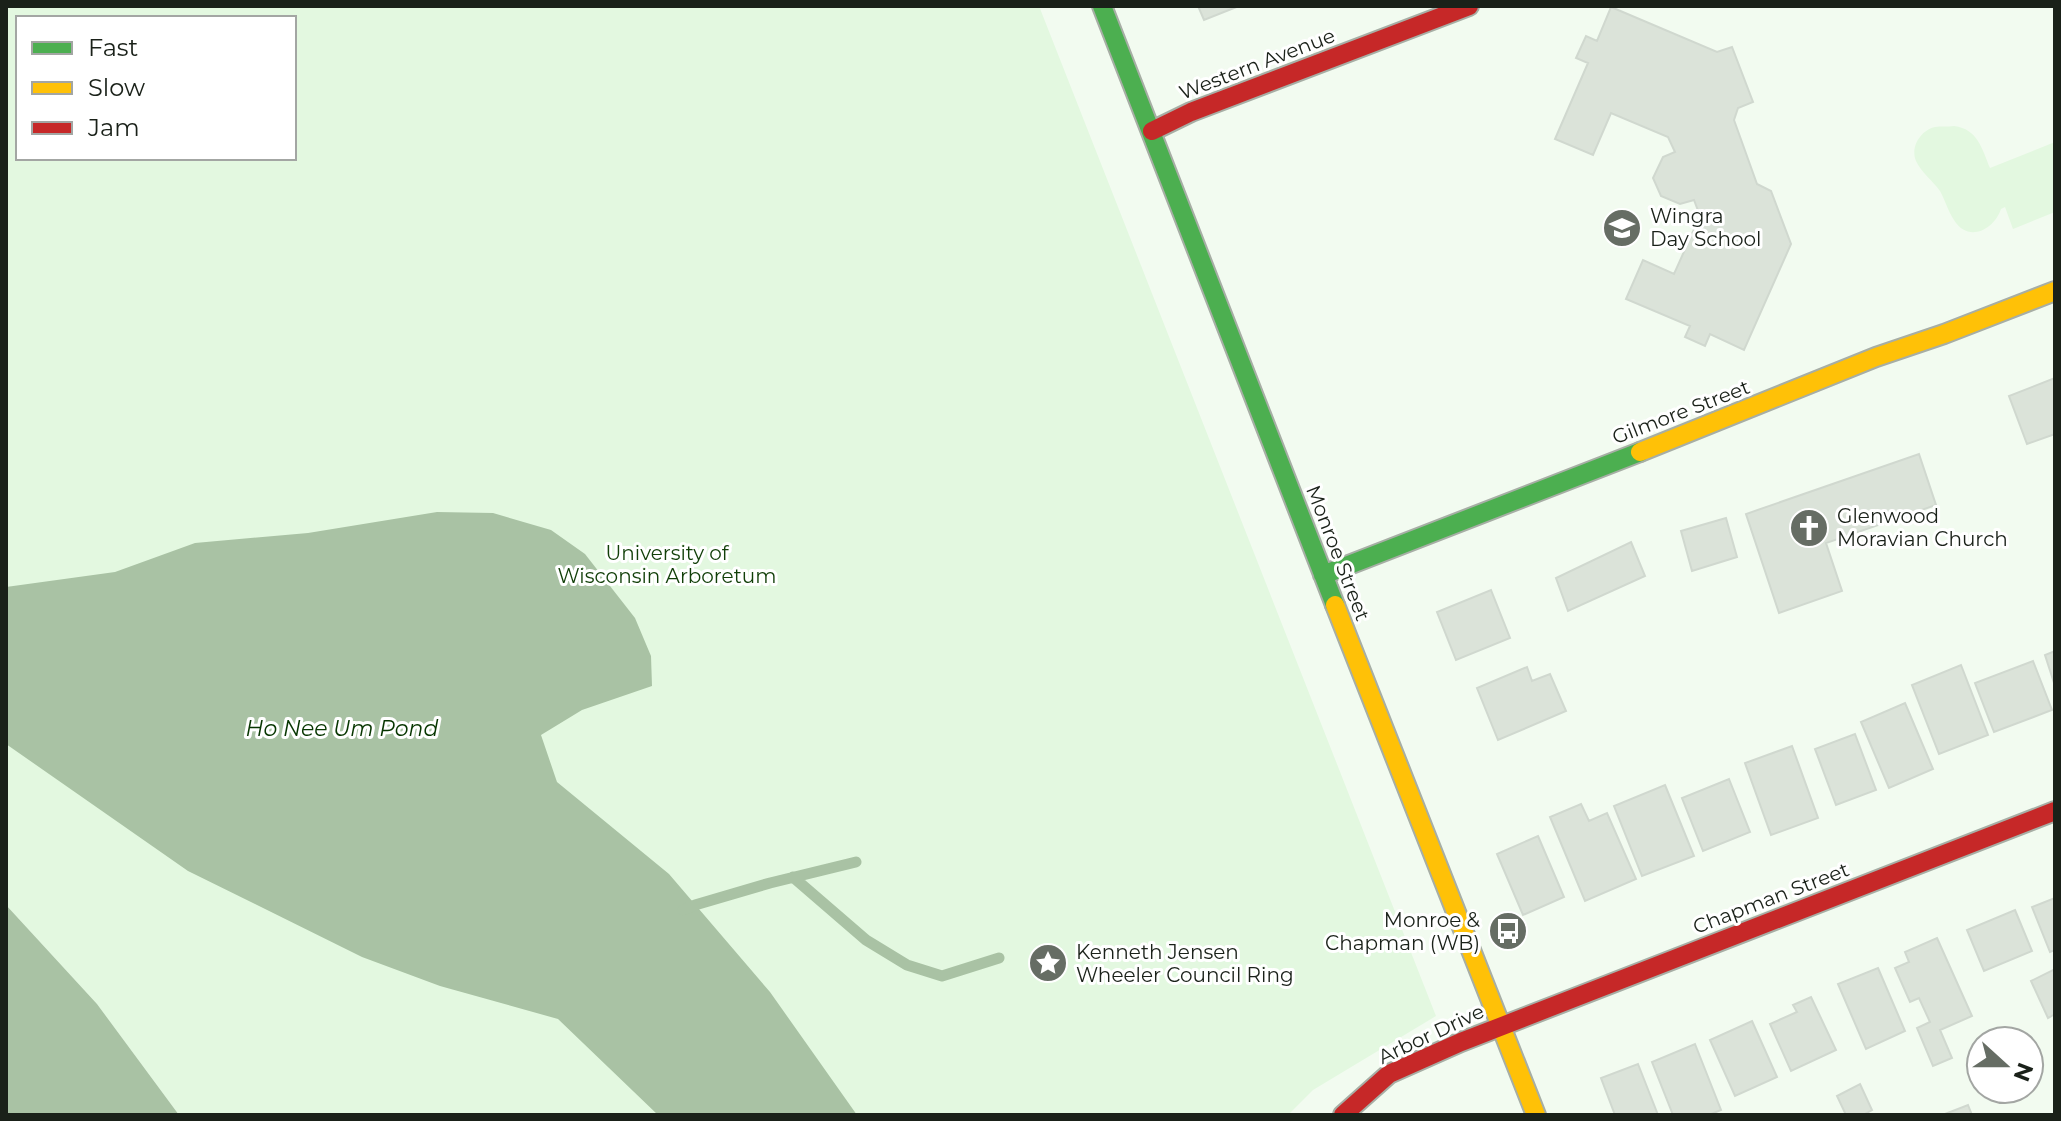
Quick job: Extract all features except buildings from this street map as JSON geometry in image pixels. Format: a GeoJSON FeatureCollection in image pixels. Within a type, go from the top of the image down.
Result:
{"type":"FeatureCollection","features":[{"type":"Feature","properties":{"kind":"street","name":"Monroe Street"},"geometry":{"type":"LineString","coordinates":[[1102,6],[1536,1115]]}},
{"type":"Feature","properties":{"kind":"street","name":"Western Avenue"},"geometry":{"type":"LineString","coordinates":[[1152,131],[1191,112],[1469,6]]}},
{"type":"Feature","properties":{"kind":"street","name":"Gilmore Street"},"geometry":{"type":"LineString","coordinates":[[1323,575],[1716,423],[1876,357],[2055,291]]}},
{"type":"Feature","properties":{"kind":"street","name":"Chapman Street"},"geometry":{"type":"LineString","coordinates":[[1502,1026],[2055,811]]}},
{"type":"Feature","properties":{"kind":"street","name":"Arbor Drive"},"geometry":{"type":"LineString","coordinates":[[1343,1115],[1389,1074],[1502,1026]]}},
{"type":"Feature","properties":{"kind":"green space","name":"University of Wisconsin Arboretum"},"geometry":{"type":"Polygon","coordinates":[[[6,6],[1039,6],[1436,1016],[1313,1090],[1288,1115],[179,1115],[97,1004],[6,905],[6,6]]]}},
{"type":"Feature","properties":{"kind":"green space"},"geometry":{"type":"Polygon","coordinates":[[[1954,126],[1974,136],[1990,168],[2055,142],[2055,212],[2013,229],[2005,207],[1987,228],[1973,232],[1960,227],[1940,191],[1916,161],[1914,150],[1925,132],[1935,127],[1954,126]]]}},
{"type":"Feature","properties":{"kind":"water","name":"Ho Nee Um Pond"},"geometry":{"type":"Polygon","coordinates":[[[437,512],[493,513],[551,530],[585,554],[635,618],[651,656],[652,686],[582,710],[541,735],[557,782],[669,874],[770,992],[857,1115],[658,1115],[558,1019],[440,986],[362,957],[188,871],[6,744],[6,587],[115,572],[195,543],[308,533],[437,512]]]}},
{"type":"Feature","properties":{"kind":"water"},"geometry":{"type":"Polygon","coordinates":[[[6,905],[97,1004],[179,1115],[6,1115],[6,905]]]}},
{"type":"Feature","properties":{"kind":"waterway"},"geometry":{"type":"LineString","coordinates":[[683,910],[770,883],[856,862]]}},
{"type":"Feature","properties":{"kind":"waterway"},"geometry":{"type":"LineString","coordinates":[[793,877],[866,940],[907,965],[942,976],[999,958]]}},
{"type":"Feature","properties":{"kind":"traffic: fast"},"geometry":{"type":"LineString","coordinates":[[1102,6],[1335,605]]}},
{"type":"Feature","properties":{"kind":"traffic: fast"},"geometry":{"type":"LineString","coordinates":[[1323,575],[1640,452]]}},
{"type":"Feature","properties":{"kind":"traffic: slow"},"geometry":{"type":"LineString","coordinates":[[1640,452],[1876,357],[2055,291]]}},
{"type":"Feature","properties":{"kind":"traffic: slow"},"geometry":{"type":"LineString","coordinates":[[1335,605],[1536,1115]]}},
{"type":"Feature","properties":{"kind":"traffic: jam"},"geometry":{"type":"LineString","coordinates":[[1152,131],[1191,112],[1469,6]]}},
{"type":"Feature","properties":{"kind":"traffic: jam"},"geometry":{"type":"LineString","coordinates":[[1343,1115],[1389,1074],[1461,1042],[2055,811]]}},
{"type":"Feature","properties":{"kind":"place","name":"Wingra Day School"},"geometry":{"type":"Point","coordinates":[1622,228]}},
{"type":"Feature","properties":{"kind":"place","name":"Glenwood Moravian Church"},"geometry":{"type":"Point","coordinates":[1809,528]}},
{"type":"Feature","properties":{"kind":"place","name":"Monroe & Chapman (WB)"},"geometry":{"type":"Point","coordinates":[1508,931]}},
{"type":"Feature","properties":{"kind":"place","name":"Kenneth Jensen Wheeler Council Ring"},"geometry":{"type":"Point","coordinates":[1048,963]}}]}
